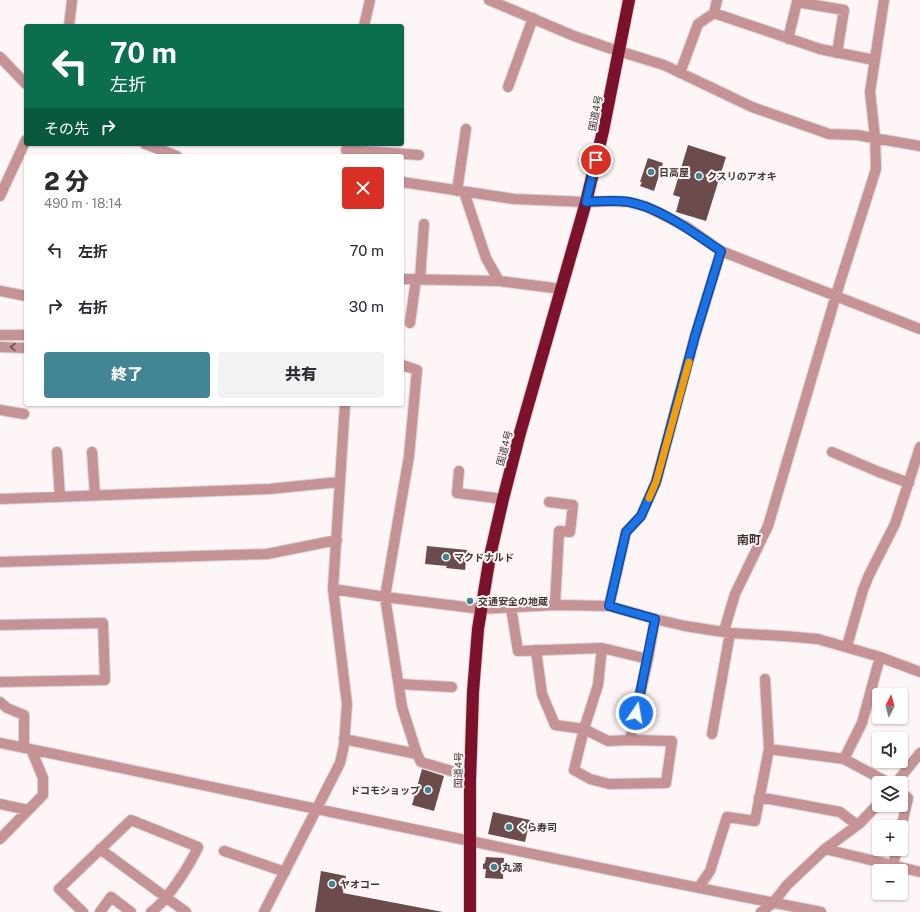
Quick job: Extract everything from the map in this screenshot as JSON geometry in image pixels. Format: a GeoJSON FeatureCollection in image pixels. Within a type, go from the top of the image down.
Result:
{"type":"FeatureCollection","features":[{"type":"Feature","properties":{"kind":"highway","name":"国道4号"},"geometry":{"type":"LineString","coordinates":[[470,912],[472,712],[481,608],[490,556],[503,499],[586,202],[603,131],[628,0]]}},
{"type":"Feature","properties":{"kind":"street"},"geometry":{"type":"LineString","coordinates":[[69,24],[72,0]]}},
{"type":"Feature","properties":{"kind":"street"},"geometry":{"type":"LineString","coordinates":[[364,24],[369,0]]}},
{"type":"Feature","properties":{"kind":"street"},"geometry":{"type":"LineString","coordinates":[[489,0],[574,36],[664,65],[752,107],[829,134],[875,137],[920,146]]}},
{"type":"Feature","properties":{"kind":"street"},"geometry":{"type":"LineString","coordinates":[[680,73],[698,24],[714,13],[717,0]]}},
{"type":"Feature","properties":{"kind":"street"},"geometry":{"type":"LineString","coordinates":[[712,734],[727,632],[735,594],[768,526],[836,295],[876,169],[875,137],[870,92],[884,0]]}},
{"type":"Feature","properties":{"kind":"street"},"geometry":{"type":"LineString","coordinates":[[788,39],[797,2],[844,10],[837,53]]}},
{"type":"Feature","properties":{"kind":"street"},"geometry":{"type":"LineString","coordinates":[[714,13],[820,49],[874,60]]}},
{"type":"Feature","properties":{"kind":"street"},"geometry":{"type":"LineString","coordinates":[[508,87],[534,18]]}},
{"type":"Feature","properties":{"kind":"street"},"geometry":{"type":"LineString","coordinates":[[0,57],[24,82]]}},
{"type":"Feature","properties":{"kind":"street"},"geometry":{"type":"LineString","coordinates":[[466,129],[460,191],[486,258],[499,281]]}},
{"type":"Feature","properties":{"kind":"street"},"geometry":{"type":"LineString","coordinates":[[0,196],[24,144]]}},
{"type":"Feature","properties":{"kind":"street"},"geometry":{"type":"LineString","coordinates":[[150,146],[172,154]]}},
{"type":"Feature","properties":{"kind":"street"},"geometry":{"type":"LineString","coordinates":[[346,150],[419,155]]}},
{"type":"Feature","properties":{"kind":"street"},"geometry":{"type":"LineString","coordinates":[[404,182],[514,199],[586,202],[617,201],[645,206],[687,227],[721,251],[920,329]]}},
{"type":"Feature","properties":{"kind":"street"},"geometry":{"type":"LineString","coordinates":[[410,323],[418,279],[424,224]]}},
{"type":"Feature","properties":{"kind":"street"},"geometry":{"type":"LineString","coordinates":[[609,606],[626,532],[641,516],[656,482],[695,336],[721,251]]}},
{"type":"Feature","properties":{"kind":"street"},"geometry":{"type":"LineString","coordinates":[[404,279],[499,281],[562,290]]}},
{"type":"Feature","properties":{"kind":"street"},"geometry":{"type":"LineString","coordinates":[[0,291],[24,296]]}},
{"type":"Feature","properties":{"kind":"street"},"geometry":{"type":"LineString","coordinates":[[0,335],[24,336]]}},
{"type":"Feature","properties":{"kind":"street"},"geometry":{"type":"LineString","coordinates":[[0,346],[24,348]]}},
{"type":"Feature","properties":{"kind":"street"},"geometry":{"type":"LineString","coordinates":[[404,366],[417,370],[409,456],[386,597],[402,707],[417,754],[421,762],[458,773]]}},
{"type":"Feature","properties":{"kind":"street"},"geometry":{"type":"LineString","coordinates":[[264,912],[286,872],[340,762],[344,739],[347,704],[333,588],[345,406]]}},
{"type":"Feature","properties":{"kind":"street"},"geometry":{"type":"LineString","coordinates":[[0,410],[24,414]]}},
{"type":"Feature","properties":{"kind":"street"},"geometry":{"type":"LineString","coordinates":[[847,646],[863,590],[869,575],[896,524],[920,447]]}},
{"type":"Feature","properties":{"kind":"street"},"geometry":{"type":"LineString","coordinates":[[57,452],[60,497]]}},
{"type":"Feature","properties":{"kind":"street"},"geometry":{"type":"LineString","coordinates":[[92,452],[95,496]]}},
{"type":"Feature","properties":{"kind":"street"},"geometry":{"type":"LineString","coordinates":[[832,452],[908,483]]}},
{"type":"Feature","properties":{"kind":"street"},"geometry":{"type":"LineString","coordinates":[[459,471],[457,493],[503,499]]}},
{"type":"Feature","properties":{"kind":"street"},"geometry":{"type":"LineString","coordinates":[[0,499],[269,488],[339,482]]}},
{"type":"Feature","properties":{"kind":"street"},"geometry":{"type":"LineString","coordinates":[[549,502],[573,506],[570,532],[559,531],[555,605]]}},
{"type":"Feature","properties":{"kind":"street"},"geometry":{"type":"LineString","coordinates":[[0,562],[267,554],[337,540]]}},
{"type":"Feature","properties":{"kind":"street"},"geometry":{"type":"LineString","coordinates":[[333,588],[386,597],[481,608],[555,605],[609,606],[685,626],[727,632],[818,639],[847,646],[920,672]]}},
{"type":"Feature","properties":{"kind":"street"},"geometry":{"type":"LineString","coordinates":[[511,607],[518,651],[602,648],[648,659]]}},
{"type":"Feature","properties":{"kind":"street"},"geometry":{"type":"LineString","coordinates":[[630,740],[648,659],[655,619]]}},
{"type":"Feature","properties":{"kind":"street"},"geometry":{"type":"LineString","coordinates":[[0,625],[102,623],[105,680],[0,682]]}},
{"type":"Feature","properties":{"kind":"street"},"geometry":{"type":"LineString","coordinates":[[536,650],[542,694],[555,726],[584,729],[608,741],[672,741],[666,783],[609,784],[590,779],[574,770],[584,729],[598,685],[602,648]]}},
{"type":"Feature","properties":{"kind":"street"},"geometry":{"type":"LineString","coordinates":[[844,759],[862,723],[880,657]]}},
{"type":"Feature","properties":{"kind":"street"},"geometry":{"type":"LineString","coordinates":[[698,887],[710,871],[728,817],[755,821],[769,749],[765,679]]}},
{"type":"Feature","properties":{"kind":"street"},"geometry":{"type":"LineString","coordinates":[[399,684],[452,687]]}},
{"type":"Feature","properties":{"kind":"street"},"geometry":{"type":"LineString","coordinates":[[0,702],[7,708],[24,715],[27,748],[42,778],[43,795],[0,839]]}},
{"type":"Feature","properties":{"kind":"street"},"geometry":{"type":"LineString","coordinates":[[344,739],[417,754]]}},
{"type":"Feature","properties":{"kind":"street"},"geometry":{"type":"LineString","coordinates":[[0,743],[470,841],[822,912]]}},
{"type":"Feature","properties":{"kind":"street"},"geometry":{"type":"LineString","coordinates":[[769,749],[844,759],[876,776]]}},
{"type":"Feature","properties":{"kind":"street"},"geometry":{"type":"LineString","coordinates":[[902,776],[920,753]]}},
{"type":"Feature","properties":{"kind":"street"},"geometry":{"type":"LineString","coordinates":[[760,797],[840,812],[857,825]]}},
{"type":"Feature","properties":{"kind":"street"},"geometry":{"type":"LineString","coordinates":[[0,804],[28,810]]}},
{"type":"Feature","properties":{"kind":"street"},"geometry":{"type":"LineString","coordinates":[[761,912],[773,903],[787,885],[825,849],[857,825],[872,809]]}},
{"type":"Feature","properties":{"kind":"street"},"geometry":{"type":"LineString","coordinates":[[83,912],[59,889],[131,820],[198,847],[166,897],[151,912]]}},
{"type":"Feature","properties":{"kind":"street"},"geometry":{"type":"LineString","coordinates":[[100,849],[186,912]]}},
{"type":"Feature","properties":{"kind":"street"},"geometry":{"type":"LineString","coordinates":[[825,849],[889,864]]}},
{"type":"Feature","properties":{"kind":"street"},"geometry":{"type":"LineString","coordinates":[[224,851],[286,872]]}},
{"type":"Feature","properties":{"kind":"street"},"geometry":{"type":"LineString","coordinates":[[908,869],[920,872]]}},
{"type":"Feature","properties":{"kind":"street"},"geometry":{"type":"LineString","coordinates":[[100,912],[111,898],[131,912]]}},
{"type":"Feature","properties":{"kind":"building","name":"クスリのアオキ"},"geometry":{"type":"Polygon","coordinates":[[[688,145],[726,157],[706,221],[676,212],[680,197],[673,195],[688,145]]]}},
{"type":"Feature","properties":{"kind":"building"},"geometry":{"type":"Polygon","coordinates":[[[648,158],[663,163],[654,191],[640,186],[648,158]]]}},
{"type":"Feature","properties":{"kind":"building","name":"マクドナルド"},"geometry":{"type":"Polygon","coordinates":[[[427,546],[467,550],[465,570],[446,568],[447,566],[425,564],[427,546]]]}},
{"type":"Feature","properties":{"kind":"building","name":"ドコモショップ"},"geometry":{"type":"Polygon","coordinates":[[[422,769],[444,776],[434,811],[412,805],[422,769]]]}},
{"type":"Feature","properties":{"kind":"building","name":"くら寿司"},"geometry":{"type":"Polygon","coordinates":[[[493,812],[530,820],[525,842],[488,834],[493,812]]]}},
{"type":"Feature","properties":{"kind":"building","name":"丸源"},"geometry":{"type":"Polygon","coordinates":[[[486,857],[504,858],[503,879],[485,878],[486,869],[483,869],[483,864],[485,863],[486,857]]]}},
{"type":"Feature","properties":{"kind":"building","name":"ヤオコー"},"geometry":{"type":"Polygon","coordinates":[[[321,871],[346,876],[343,893],[443,912],[315,912],[321,871]]]}},
{"type":"Feature","properties":{"kind":"slow traffic"},"geometry":{"type":"LineString","coordinates":[[649,498],[656,482],[689,362]]}},
{"type":"Feature","properties":{"kind":"place","name":"日高屋"},"geometry":{"type":"Point","coordinates":[651,172]}},
{"type":"Feature","properties":{"kind":"place","name":"クスリのアオキ"},"geometry":{"type":"Point","coordinates":[699,176]}},
{"type":"Feature","properties":{"kind":"place","name":"マクドナルド"},"geometry":{"type":"Point","coordinates":[446,557]}},
{"type":"Feature","properties":{"kind":"place","name":"交通安全の地蔵"},"geometry":{"type":"Point","coordinates":[470,601]}},
{"type":"Feature","properties":{"kind":"place","name":"ドコモショップ"},"geometry":{"type":"Point","coordinates":[428,790]}},
{"type":"Feature","properties":{"kind":"place","name":"くら寿司"},"geometry":{"type":"Point","coordinates":[509,827]}},
{"type":"Feature","properties":{"kind":"place","name":"丸源"},"geometry":{"type":"Point","coordinates":[494,867]}},
{"type":"Feature","properties":{"kind":"place","name":"ヤオコー"},"geometry":{"type":"Point","coordinates":[332,884]}},
{"type":"Feature","properties":{"kind":"district","name":"南町"},"geometry":{"type":"Point","coordinates":[749,540]}},
{"type":"Feature","properties":{"kind":"route"},"geometry":{"type":"LineString","coordinates":[[596,160],[586,202],[617,201],[645,206],[687,227],[721,251],[695,336],[656,482],[641,516],[626,532],[609,606],[655,619],[636,713]]}}]}
